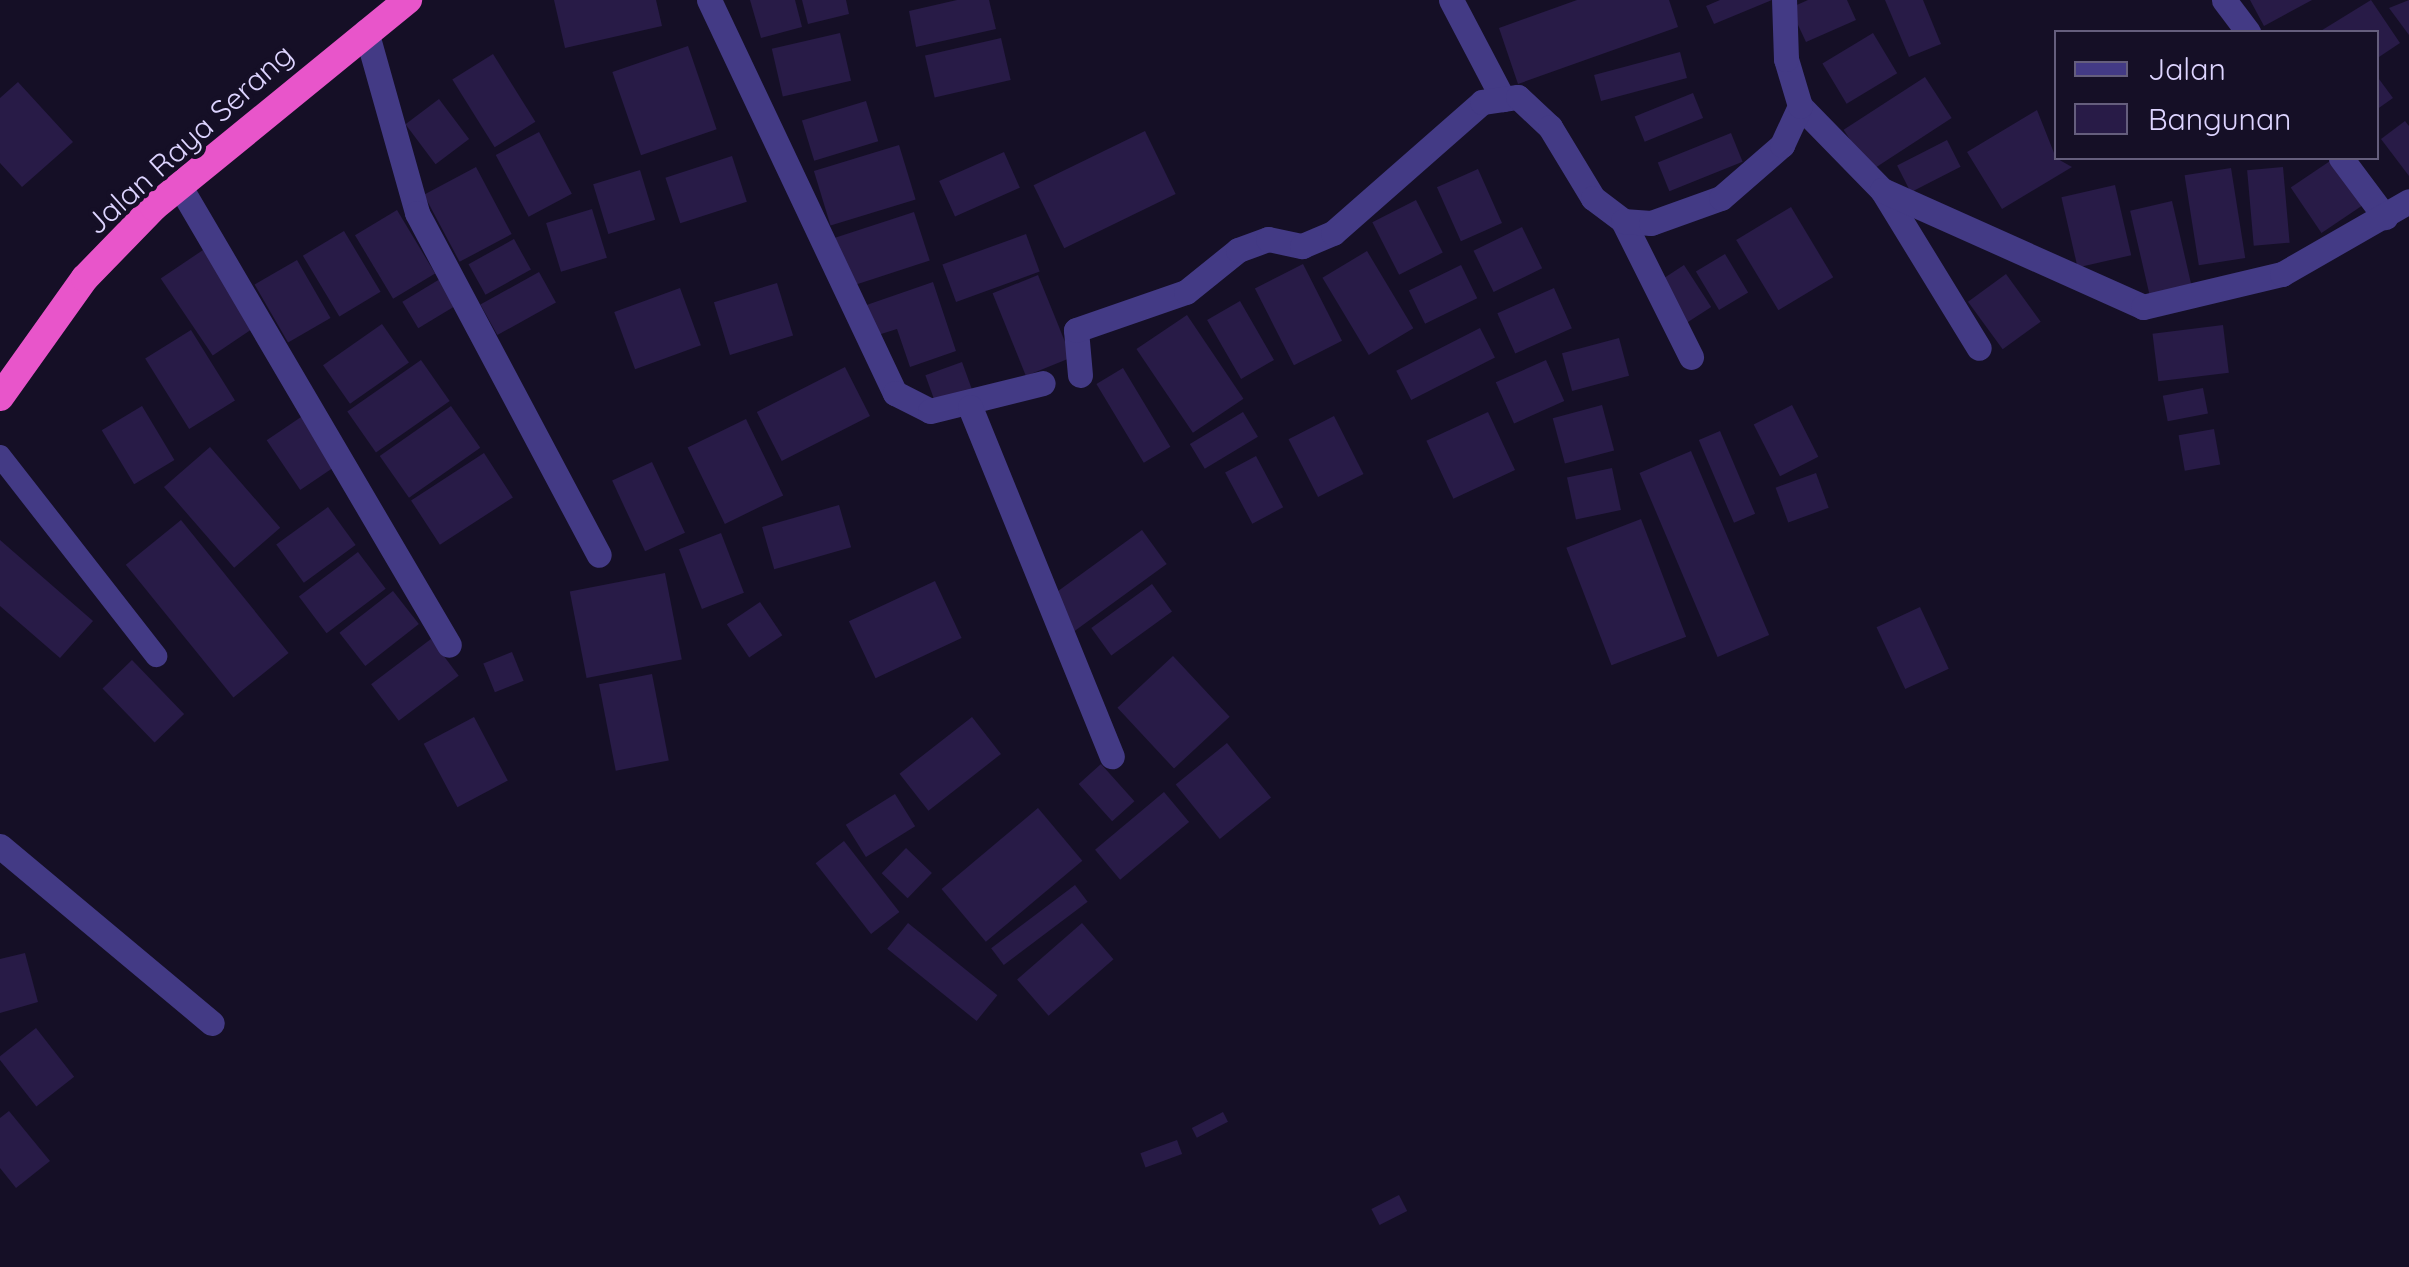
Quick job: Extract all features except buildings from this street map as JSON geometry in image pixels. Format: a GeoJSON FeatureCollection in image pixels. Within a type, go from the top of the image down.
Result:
{"type":"FeatureCollection","features":[{"type":"Feature","properties":{"kind":"highway","name":"Jalan Raya Serang"},"geometry":{"type":"LineString","coordinates":[[0,397],[85,278],[179,184],[408,0]]}},
{"type":"Feature","properties":{"kind":"street"},"geometry":{"type":"LineString","coordinates":[[709,0],[894,393],[930,411],[970,407],[1042,383]]}},
{"type":"Feature","properties":{"kind":"street"},"geometry":{"type":"LineString","coordinates":[[1450,0],[1503,99]]}},
{"type":"Feature","properties":{"kind":"street"},"geometry":{"type":"LineString","coordinates":[[1623,221],[1651,223],[1721,198],[1782,145],[1800,106],[1784,0]]}},
{"type":"Feature","properties":{"kind":"street"},"geometry":{"type":"LineString","coordinates":[[2224,0],[2246,30]]}},
{"type":"Feature","properties":{"kind":"street"},"geometry":{"type":"LineString","coordinates":[[366,31],[417,213],[599,554]]}},
{"type":"Feature","properties":{"kind":"street"},"geometry":{"type":"LineString","coordinates":[[1080,375],[1076,330],[1186,292],[1238,250],[1268,239],[1302,246],[1333,233],[1482,102],[1518,96],[1550,127],[1593,198],[1623,221],[1691,357]]}},
{"type":"Feature","properties":{"kind":"street"},"geometry":{"type":"LineString","coordinates":[[1800,106],[1882,190],[1979,348]]}},
{"type":"Feature","properties":{"kind":"street"},"geometry":{"type":"LineString","coordinates":[[2342,160],[2384,216]]}},
{"type":"Feature","properties":{"kind":"street"},"geometry":{"type":"LineString","coordinates":[[179,184],[449,645]]}},
{"type":"Feature","properties":{"kind":"street"},"geometry":{"type":"LineString","coordinates":[[1882,190],[2143,307],[2282,274],[2409,200]]}},
{"type":"Feature","properties":{"kind":"street"},"geometry":{"type":"LineString","coordinates":[[970,407],[1112,756]]}},
{"type":"Feature","properties":{"kind":"street"},"geometry":{"type":"LineString","coordinates":[[0,846],[212,1023]]}},
{"type":"Feature","properties":{"kind":"lane"},"geometry":{"type":"LineString","coordinates":[[0,456],[156,656]]}}]}
